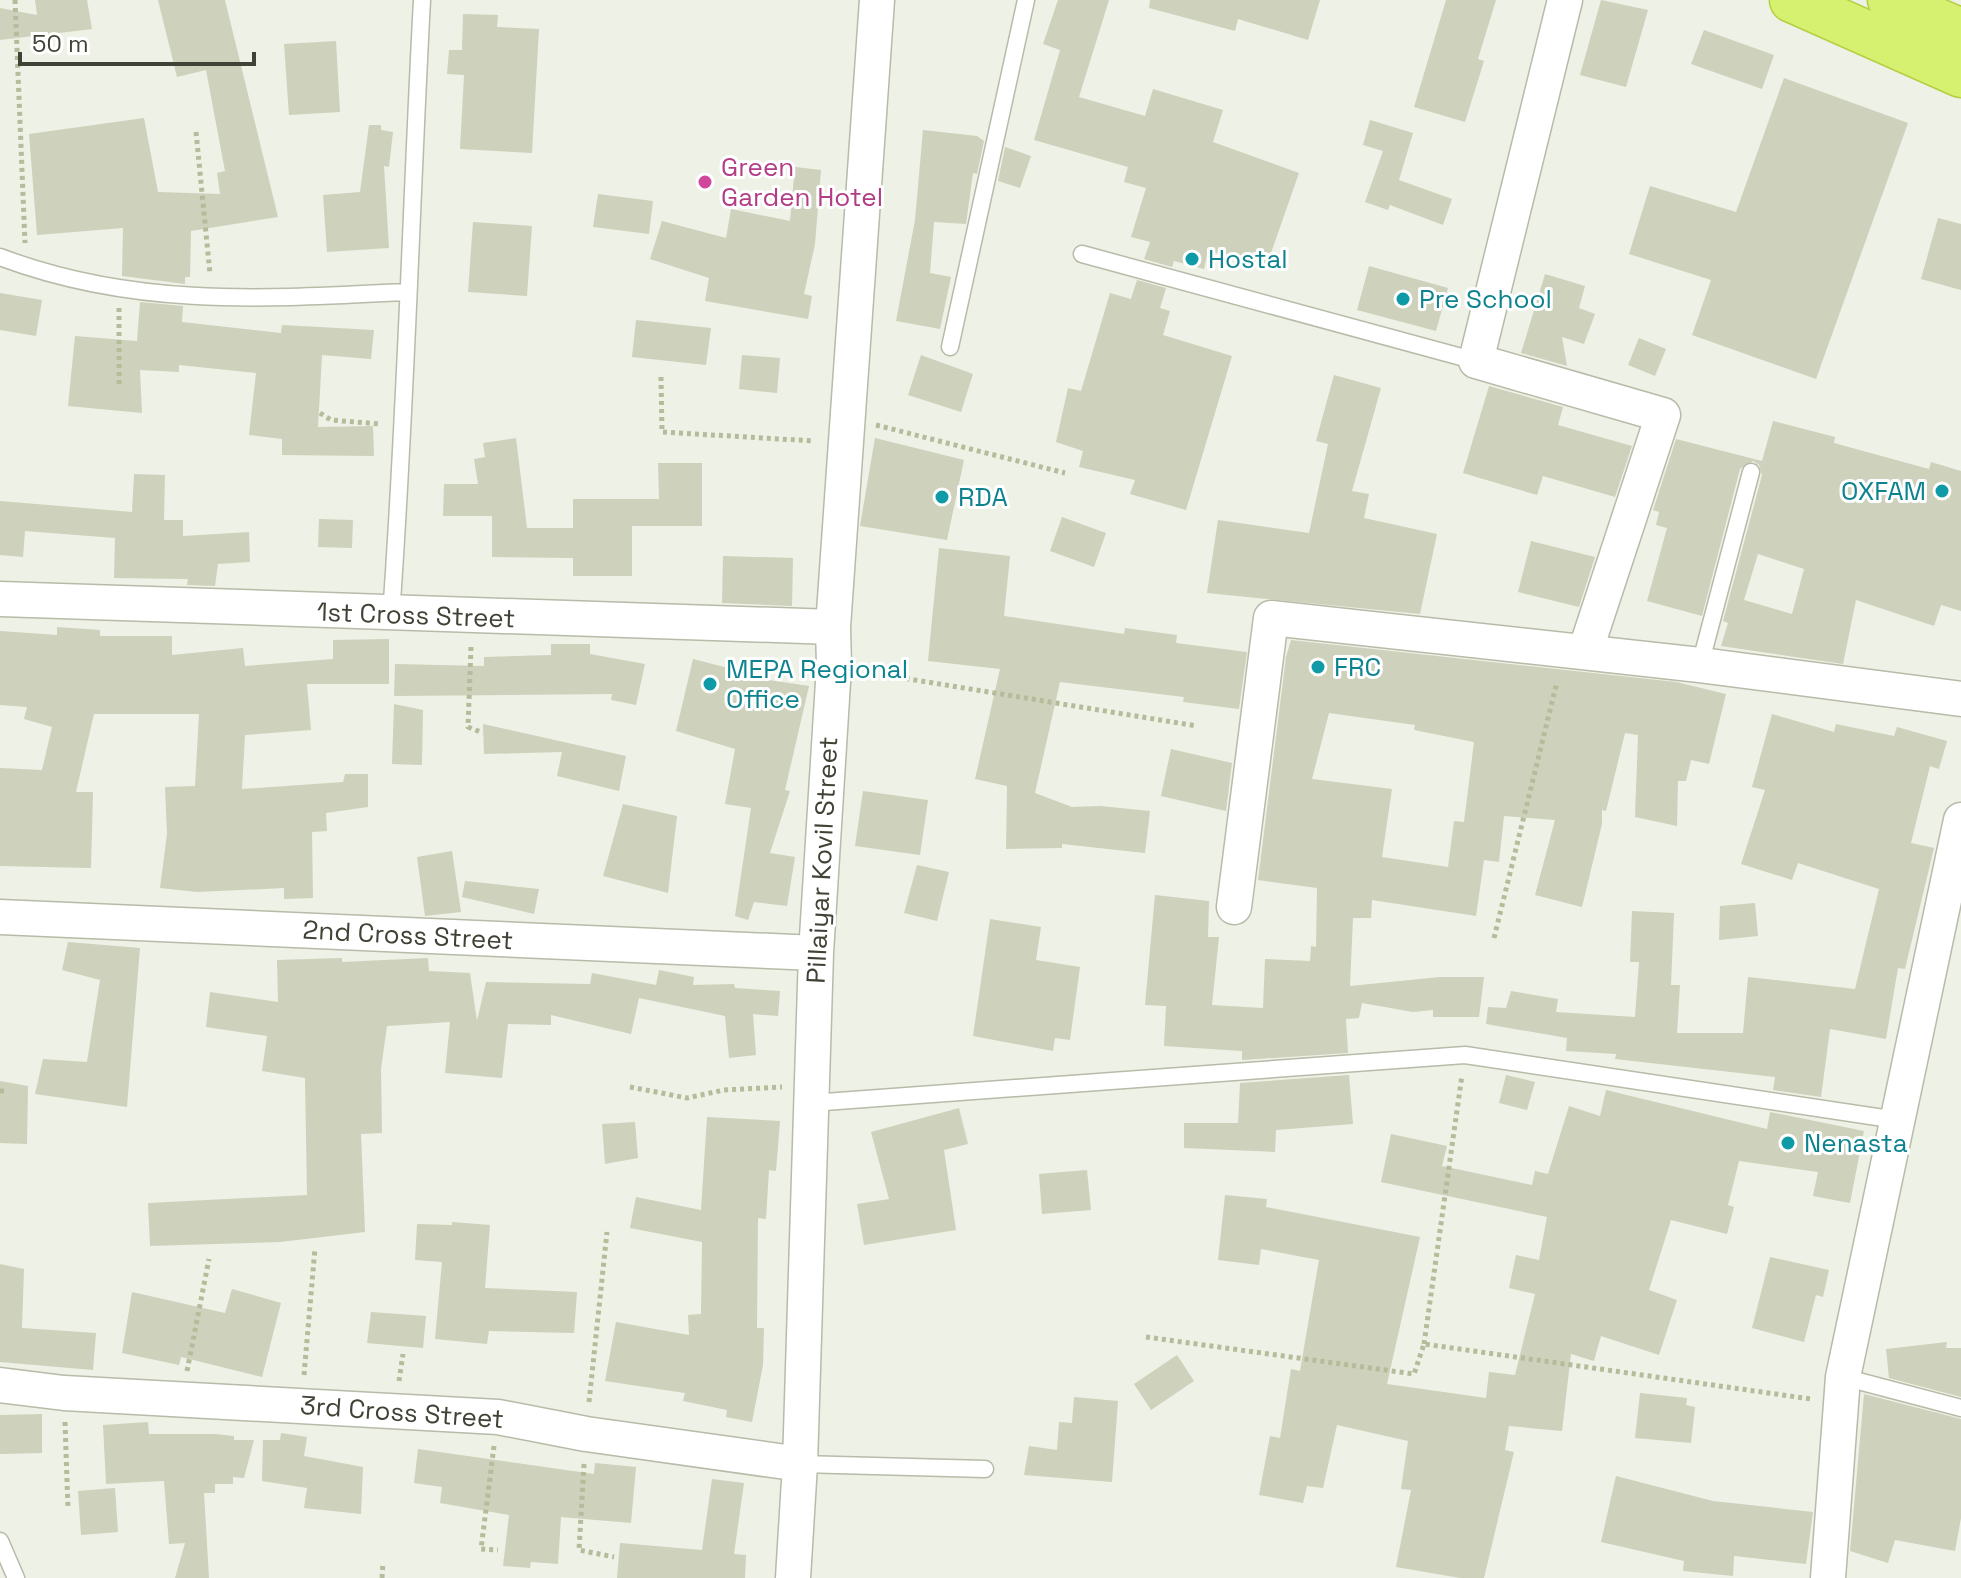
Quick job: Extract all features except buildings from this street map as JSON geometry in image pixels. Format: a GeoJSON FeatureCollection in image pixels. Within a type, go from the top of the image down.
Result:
{"type":"FeatureCollection","features":[{"type":"Feature","properties":{"kind":"highway"},"geometry":{"type":"LineString","coordinates":[[1792,0],[1961,75]]}},
{"type":"Feature","properties":{"kind":"highway"},"geometry":{"type":"LineString","coordinates":[[1890,0],[1961,31]]}},
{"type":"Feature","properties":{"kind":"street","name":"Pillaiyar Kovil Street"},"geometry":{"type":"LineString","coordinates":[[793,1578],[800,1464],[816,953],[834,666],[833,627],[877,0]]}},
{"type":"Feature","properties":{"kind":"street"},"geometry":{"type":"LineString","coordinates":[[1565,0],[1476,361],[1663,415],[1574,651]]}},
{"type":"Feature","properties":{"kind":"street","name":"1st Cross Street"},"geometry":{"type":"LineString","coordinates":[[0,599],[472,618],[833,627]]}},
{"type":"Feature","properties":{"kind":"street"},"geometry":{"type":"LineString","coordinates":[[1234,907],[1271,618],[1700,665],[1961,699]]}},
{"type":"Feature","properties":{"kind":"street"},"geometry":{"type":"LineString","coordinates":[[1828,1578],[1841,1390],[1961,820]]}},
{"type":"Feature","properties":{"kind":"street","name":"2nd Cross Street"},"geometry":{"type":"LineString","coordinates":[[0,917],[816,953]]}},
{"type":"Feature","properties":{"kind":"street","name":"3rd Cross Street"},"geometry":{"type":"LineString","coordinates":[[0,1385],[64,1393],[498,1417],[586,1434],[800,1464]]}},
{"type":"Feature","properties":{"kind":"lane"},"geometry":{"type":"LineString","coordinates":[[391,615],[405,426],[406,292],[422,0]]}},
{"type":"Feature","properties":{"kind":"lane"},"geometry":{"type":"LineString","coordinates":[[950,347],[1026,0]]}},
{"type":"Feature","properties":{"kind":"lane"},"geometry":{"type":"LineString","coordinates":[[1082,254],[1476,361]]}},
{"type":"Feature","properties":{"kind":"lane"},"geometry":{"type":"LineString","coordinates":[[0,257],[26,267],[119,291],[214,299],[406,292]]}},
{"type":"Feature","properties":{"kind":"lane"},"geometry":{"type":"LineString","coordinates":[[1700,665],[1751,472]]}},
{"type":"Feature","properties":{"kind":"lane"},"geometry":{"type":"LineString","coordinates":[[811,1095],[1465,1055],[1897,1120]]}},
{"type":"Feature","properties":{"kind":"lane"},"geometry":{"type":"LineString","coordinates":[[1841,1390],[1961,1408]]}},
{"type":"Feature","properties":{"kind":"lane"},"geometry":{"type":"LineString","coordinates":[[800,1464],[985,1469]]}},
{"type":"Feature","properties":{"kind":"lane"},"geometry":{"type":"LineString","coordinates":[[0,1541],[16,1578]]}},
{"type":"Feature","properties":{"kind":"path"},"geometry":{"type":"LineString","coordinates":[[15,0],[26,267]]}},
{"type":"Feature","properties":{"kind":"path"},"geometry":{"type":"LineString","coordinates":[[196,132],[214,299]]}},
{"type":"Feature","properties":{"kind":"path"},"geometry":{"type":"LineString","coordinates":[[119,291],[119,388]]}},
{"type":"Feature","properties":{"kind":"path"},"geometry":{"type":"LineString","coordinates":[[661,377],[662,432],[846,431],[1065,473]]}},
{"type":"Feature","properties":{"kind":"path"},"geometry":{"type":"LineString","coordinates":[[320,413],[331,420],[405,426]]}},
{"type":"Feature","properties":{"kind":"path"},"geometry":{"type":"LineString","coordinates":[[472,618],[468,727],[483,733]]}},
{"type":"Feature","properties":{"kind":"path"},"geometry":{"type":"LineString","coordinates":[[1494,938],[1574,651]]}},
{"type":"Feature","properties":{"kind":"path"},"geometry":{"type":"LineString","coordinates":[[834,666],[1197,726]]}},
{"type":"Feature","properties":{"kind":"path"},"geometry":{"type":"LineString","coordinates":[[1146,1337],[1414,1374],[1424,1344],[1465,1055]]}},
{"type":"Feature","properties":{"kind":"path"},"geometry":{"type":"LineString","coordinates":[[630,1087],[687,1098],[724,1090],[811,1095]]}},
{"type":"Feature","properties":{"kind":"path"},"geometry":{"type":"LineString","coordinates":[[607,1232],[586,1434],[579,1550],[614,1557]]}},
{"type":"Feature","properties":{"kind":"path"},"geometry":{"type":"LineString","coordinates":[[301,1404],[315,1248]]}},
{"type":"Feature","properties":{"kind":"path"},"geometry":{"type":"LineString","coordinates":[[180,1399],[209,1259]]}},
{"type":"Feature","properties":{"kind":"path"},"geometry":{"type":"LineString","coordinates":[[1424,1344],[1841,1390]]}},
{"type":"Feature","properties":{"kind":"path"},"geometry":{"type":"LineString","coordinates":[[64,1393],[68,1509]]}},
{"type":"Feature","properties":{"kind":"path"},"geometry":{"type":"LineString","coordinates":[[498,1417],[481,1549],[498,1550]]}},
{"type":"Feature","properties":{"kind":"path"},"geometry":{"type":"LineString","coordinates":[[382,1578],[383,1563]]}},
{"type":"Feature","properties":{"kind":"place","name":"Green Garden Hotel"},"geometry":{"type":"Point","coordinates":[705,182]}},
{"type":"Feature","properties":{"kind":"place","name":"Hostal"},"geometry":{"type":"Point","coordinates":[1192,259]}},
{"type":"Feature","properties":{"kind":"place","name":"Pre School"},"geometry":{"type":"Point","coordinates":[1403,299]}},
{"type":"Feature","properties":{"kind":"place","name":"OXFAM"},"geometry":{"type":"Point","coordinates":[1942,491]}},
{"type":"Feature","properties":{"kind":"place","name":"RDA"},"geometry":{"type":"Point","coordinates":[942,497]}},
{"type":"Feature","properties":{"kind":"place","name":"FRC"},"geometry":{"type":"Point","coordinates":[1318,667]}},
{"type":"Feature","properties":{"kind":"place","name":"MEPA Regional Office"},"geometry":{"type":"Point","coordinates":[710,684]}},
{"type":"Feature","properties":{"kind":"place","name":"Nenasta"},"geometry":{"type":"Point","coordinates":[1788,1143]}}]}
